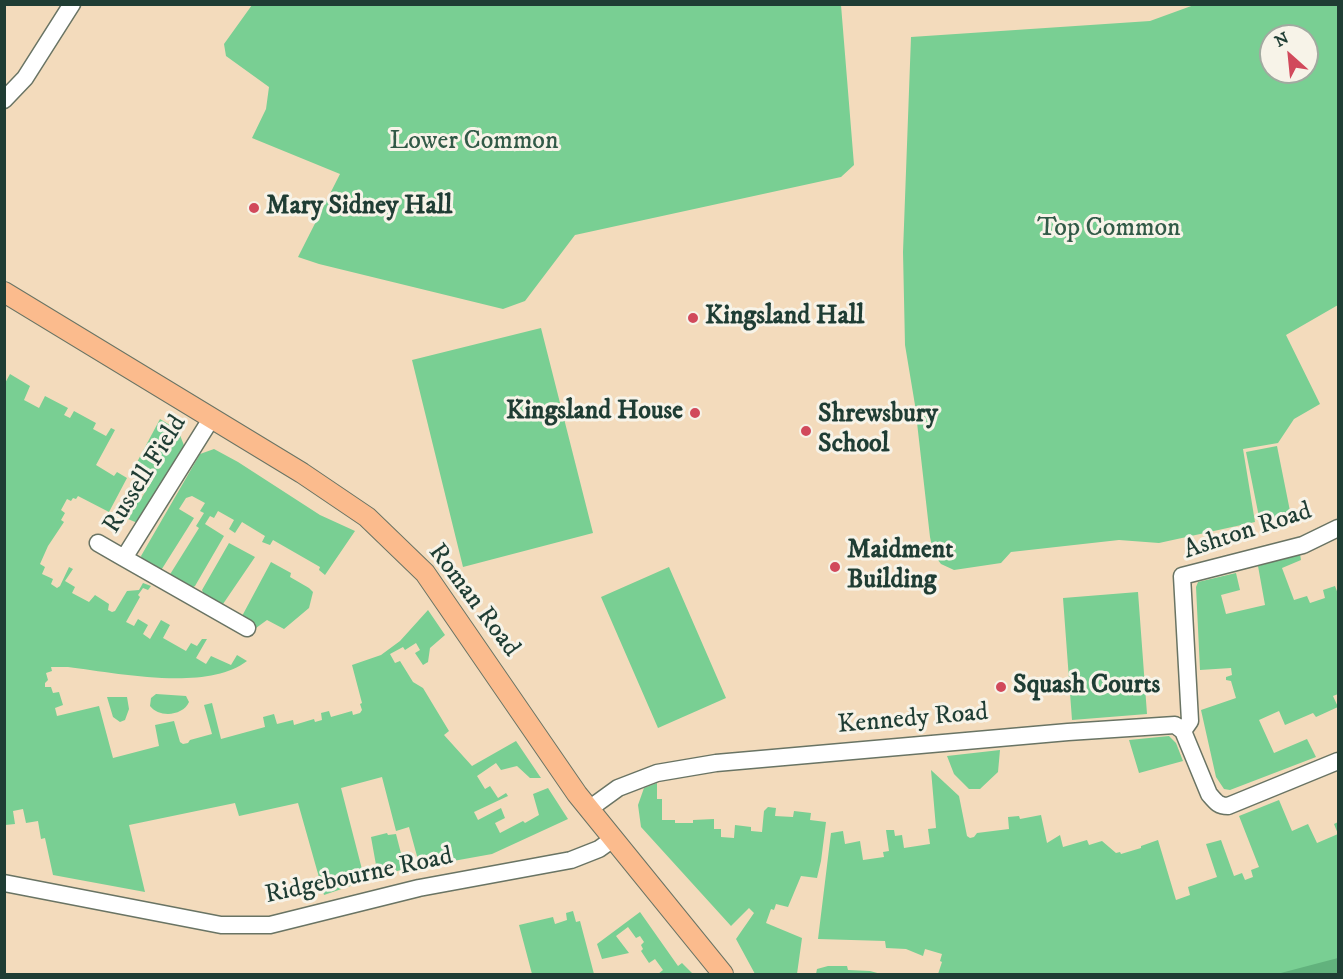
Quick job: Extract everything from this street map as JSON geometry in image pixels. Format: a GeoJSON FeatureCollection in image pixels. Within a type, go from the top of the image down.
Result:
{"type":"FeatureCollection","features":[{"type":"Feature","properties":{"kind":"main road","name":"Roman Road"},"geometry":{"type":"LineString","coordinates":[[4,292],[302,473],[366,517],[425,573],[589,809],[723,975]]}},
{"type":"Feature","properties":{"kind":"street"},"geometry":{"type":"LineString","coordinates":[[4,100],[25,78],[72,4]]}},
{"type":"Feature","properties":{"kind":"street","name":"Russell Field"},"geometry":{"type":"LineString","coordinates":[[124,558],[211,419]]}},
{"type":"Feature","properties":{"kind":"street","name":"Ashton Road"},"geometry":{"type":"LineString","coordinates":[[1184,731],[1190,720],[1182,576],[1303,545],[1338,528]]}},
{"type":"Feature","properties":{"kind":"street","name":"Russell Field"},"geometry":{"type":"LineString","coordinates":[[98,543],[247,628]]}},
{"type":"Feature","properties":{"kind":"street","name":"Kennedy Road"},"geometry":{"type":"LineString","coordinates":[[589,809],[618,788],[657,773],[717,763],[1074,731],[1175,725],[1184,731]]}},
{"type":"Feature","properties":{"kind":"street"},"geometry":{"type":"LineString","coordinates":[[1184,731],[1209,794],[1222,806],[1228,806],[1338,761]]}},
{"type":"Feature","properties":{"kind":"street","name":"Ridgebourne Road"},"geometry":{"type":"LineString","coordinates":[[4,883],[221,925],[270,925],[419,888],[571,860],[599,849],[614,839]]}},
{"type":"Feature","properties":{"kind":"green space","name":"Lower Common"},"geometry":{"type":"Polygon","coordinates":[[[252,5],[841,5],[854,165],[841,177],[575,235],[525,301],[503,309],[319,264],[298,257],[340,174],[252,138],[266,109],[269,87],[226,56],[224,44],[252,5]]]}},
{"type":"Feature","properties":{"kind":"green space","name":"Top Common"},"geometry":{"type":"Polygon","coordinates":[[[1194,5],[1338,5],[1338,305],[1286,335],[1320,404],[1294,419],[1278,443],[1243,449],[1255,522],[1159,543],[1119,540],[1011,552],[1001,563],[954,570],[941,564],[934,555],[905,345],[903,252],[911,37],[1150,21],[1194,5]]]}},
{"type":"Feature","properties":{"kind":"green space"},"geometry":{"type":"Polygon","coordinates":[[[541,328],[593,533],[463,567],[412,360],[541,328]]]}},
{"type":"Feature","properties":{"kind":"green space"},"geometry":{"type":"Polygon","coordinates":[[[10,374],[30,386],[24,400],[39,408],[45,396],[68,408],[64,415],[70,418],[74,411],[96,423],[93,429],[106,436],[111,428],[115,430],[96,465],[114,476],[117,472],[127,478],[109,512],[78,496],[71,501],[67,499],[61,510],[65,513],[61,520],[64,522],[48,546],[40,564],[45,567],[42,574],[53,579],[51,584],[57,588],[69,567],[73,569],[65,581],[75,587],[72,593],[89,602],[95,595],[109,604],[108,610],[112,612],[115,611],[127,591],[139,590],[143,583],[151,586],[148,590],[143,588],[138,595],[140,597],[126,622],[134,626],[138,619],[148,625],[143,634],[150,639],[161,620],[170,625],[163,638],[186,651],[191,643],[197,646],[202,639],[207,639],[196,658],[206,664],[211,656],[231,665],[237,655],[247,661],[230,670],[209,676],[186,678],[136,676],[51,667],[52,671],[46,673],[48,680],[45,687],[51,687],[53,693],[59,692],[63,705],[55,708],[57,716],[99,706],[113,758],[159,746],[155,725],[174,721],[180,742],[183,744],[212,734],[204,705],[212,703],[221,739],[265,727],[263,717],[274,714],[277,724],[293,720],[294,725],[314,719],[315,722],[322,720],[321,713],[329,711],[331,717],[352,711],[353,715],[360,713],[362,703],[352,665],[381,655],[400,641],[428,610],[445,635],[430,648],[428,662],[423,665],[415,653],[420,650],[416,643],[405,650],[403,647],[390,654],[395,663],[400,661],[413,682],[423,688],[449,731],[444,735],[472,766],[516,741],[541,778],[530,778],[517,766],[501,770],[496,763],[477,776],[485,789],[490,786],[498,798],[506,793],[508,796],[474,812],[478,820],[501,808],[505,818],[495,823],[500,833],[523,821],[525,823],[539,815],[533,794],[548,788],[568,819],[492,854],[420,867],[409,827],[396,831],[382,777],[341,788],[365,881],[324,895],[298,803],[239,816],[235,803],[129,825],[145,892],[53,875],[45,838],[41,839],[38,821],[26,823],[23,809],[13,811],[15,824],[5,825],[4,385],[10,374]]]}},
{"type":"Feature","properties":{"kind":"green space"},"geometry":{"type":"Polygon","coordinates":[[[160,419],[178,430],[185,448],[140,524],[128,519],[126,512],[135,496],[141,499],[155,475],[136,464],[160,419]]]}},
{"type":"Feature","properties":{"kind":"green space"},"geometry":{"type":"Polygon","coordinates":[[[1277,446],[1291,516],[1260,522],[1246,452],[1277,446]]]}},
{"type":"Feature","properties":{"kind":"green space"},"geometry":{"type":"Polygon","coordinates":[[[214,449],[320,515],[355,531],[325,575],[319,570],[320,567],[273,540],[270,545],[262,542],[265,536],[242,522],[235,533],[229,529],[234,520],[218,511],[214,518],[210,516],[205,524],[224,536],[195,586],[190,589],[169,576],[199,528],[196,526],[204,513],[200,511],[205,503],[192,496],[186,498],[179,509],[194,518],[160,572],[143,562],[141,556],[200,454],[214,449]]]}},
{"type":"Feature","properties":{"kind":"green space"},"geometry":{"type":"Polygon","coordinates":[[[229,543],[255,557],[223,604],[204,595],[202,590],[229,543]]]}},
{"type":"Feature","properties":{"kind":"green space"},"geometry":{"type":"Polygon","coordinates":[[[1300,554],[1301,560],[1282,568],[1294,600],[1307,596],[1310,603],[1325,598],[1323,590],[1335,586],[1338,594],[1338,694],[1333,696],[1338,707],[1316,717],[1313,713],[1285,725],[1279,711],[1259,720],[1274,753],[1307,739],[1316,757],[1230,790],[1224,789],[1216,777],[1201,710],[1236,698],[1231,681],[1226,680],[1226,677],[1232,675],[1231,668],[1200,670],[1196,587],[1198,582],[1236,573],[1240,590],[1221,595],[1226,614],[1265,605],[1258,566],[1300,554]]]}},
{"type":"Feature","properties":{"kind":"green space"},"geometry":{"type":"Polygon","coordinates":[[[271,562],[291,573],[290,577],[313,592],[309,608],[284,629],[267,620],[256,628],[241,618],[271,562]]]}},
{"type":"Feature","properties":{"kind":"green space"},"geometry":{"type":"Polygon","coordinates":[[[669,567],[726,698],[658,728],[601,597],[669,567]]]}},
{"type":"Feature","properties":{"kind":"green space"},"geometry":{"type":"Polygon","coordinates":[[[1138,592],[1147,714],[1072,720],[1063,598],[1138,592]]]}},
{"type":"Feature","properties":{"kind":"green space"},"geometry":{"type":"Polygon","coordinates":[[[156,694],[186,696],[189,702],[186,707],[176,713],[165,714],[150,706],[151,698],[156,694]]]}},
{"type":"Feature","properties":{"kind":"green space"},"geometry":{"type":"Polygon","coordinates":[[[107,697],[127,697],[129,709],[125,720],[120,722],[113,717],[107,697]]]}},
{"type":"Feature","properties":{"kind":"green space"},"geometry":{"type":"Polygon","coordinates":[[[1169,736],[1176,743],[1183,761],[1139,773],[1129,740],[1169,736]]]}},
{"type":"Feature","properties":{"kind":"green space"},"geometry":{"type":"Polygon","coordinates":[[[1000,750],[998,772],[980,789],[969,789],[954,774],[947,756],[1000,750]]]}},
{"type":"Feature","properties":{"kind":"green space"},"geometry":{"type":"Polygon","coordinates":[[[931,770],[959,796],[967,836],[970,838],[977,833],[1009,829],[1008,817],[1019,816],[1020,819],[1041,815],[1047,843],[1060,835],[1063,847],[1087,840],[1089,845],[1102,841],[1116,853],[1121,854],[1158,840],[1176,900],[1190,895],[1188,887],[1217,877],[1206,844],[1221,840],[1234,876],[1242,873],[1245,880],[1253,877],[1251,870],[1259,867],[1239,816],[1279,800],[1292,831],[1308,824],[1317,843],[1338,834],[1338,974],[938,974],[942,954],[925,949],[923,956],[906,949],[886,948],[885,941],[818,939],[831,833],[843,831],[845,844],[860,841],[863,860],[884,857],[883,852],[889,851],[886,830],[894,830],[895,836],[902,835],[904,848],[930,844],[928,829],[936,828],[931,770]]]}},
{"type":"Feature","properties":{"kind":"green space"},"geometry":{"type":"Polygon","coordinates":[[[657,783],[657,799],[662,799],[662,820],[693,823],[693,820],[714,819],[714,829],[721,829],[721,837],[734,838],[735,825],[751,827],[751,831],[762,832],[764,811],[768,807],[776,808],[775,816],[793,817],[794,811],[811,813],[810,820],[826,822],[817,878],[801,876],[788,907],[776,904],[774,910],[771,909],[766,923],[802,938],[797,974],[755,974],[736,939],[754,913],[749,908],[731,926],[641,827],[638,805],[644,788],[657,783]]]}},
{"type":"Feature","properties":{"kind":"green space"},"geometry":{"type":"Polygon","coordinates":[[[1338,822],[1338,834],[1334,824],[1338,822]]]}},
{"type":"Feature","properties":{"kind":"green space"},"geometry":{"type":"Polygon","coordinates":[[[387,833],[388,835],[396,834],[405,869],[378,876],[371,837],[387,833]]]}},
{"type":"Feature","properties":{"kind":"green space"},"geometry":{"type":"Polygon","coordinates":[[[573,911],[576,922],[580,921],[594,974],[532,974],[519,925],[553,917],[555,924],[567,920],[566,913],[573,911]]]}},
{"type":"Feature","properties":{"kind":"green space"},"geometry":{"type":"Polygon","coordinates":[[[640,912],[678,966],[682,963],[693,974],[658,974],[663,970],[655,959],[649,963],[641,951],[643,949],[641,945],[644,942],[640,936],[636,938],[628,927],[616,936],[629,953],[602,959],[597,944],[640,912]]]}},
{"type":"Feature","properties":{"kind":"green space"},"geometry":{"type":"Polygon","coordinates":[[[1338,958],[1338,974],[1277,974],[1338,958]]]}},
{"type":"Feature","properties":{"kind":"green space"},"geometry":{"type":"Polygon","coordinates":[[[828,966],[847,966],[848,970],[881,974],[816,974],[817,969],[828,966]]]}},
{"type":"Feature","properties":{"kind":"place","name":"Mary Sidney Hall"},"geometry":{"type":"Point","coordinates":[254,208]}},
{"type":"Feature","properties":{"kind":"place","name":"Kingsland Hall"},"geometry":{"type":"Point","coordinates":[693,318]}},
{"type":"Feature","properties":{"kind":"place","name":"Kingsland House"},"geometry":{"type":"Point","coordinates":[695,413]}},
{"type":"Feature","properties":{"kind":"place","name":"Shrewsbury School"},"geometry":{"type":"Point","coordinates":[806,431]}},
{"type":"Feature","properties":{"kind":"place","name":"Maidment Building"},"geometry":{"type":"Point","coordinates":[835,567]}},
{"type":"Feature","properties":{"kind":"place","name":"Squash Courts"},"geometry":{"type":"Point","coordinates":[1001,687]}}]}
